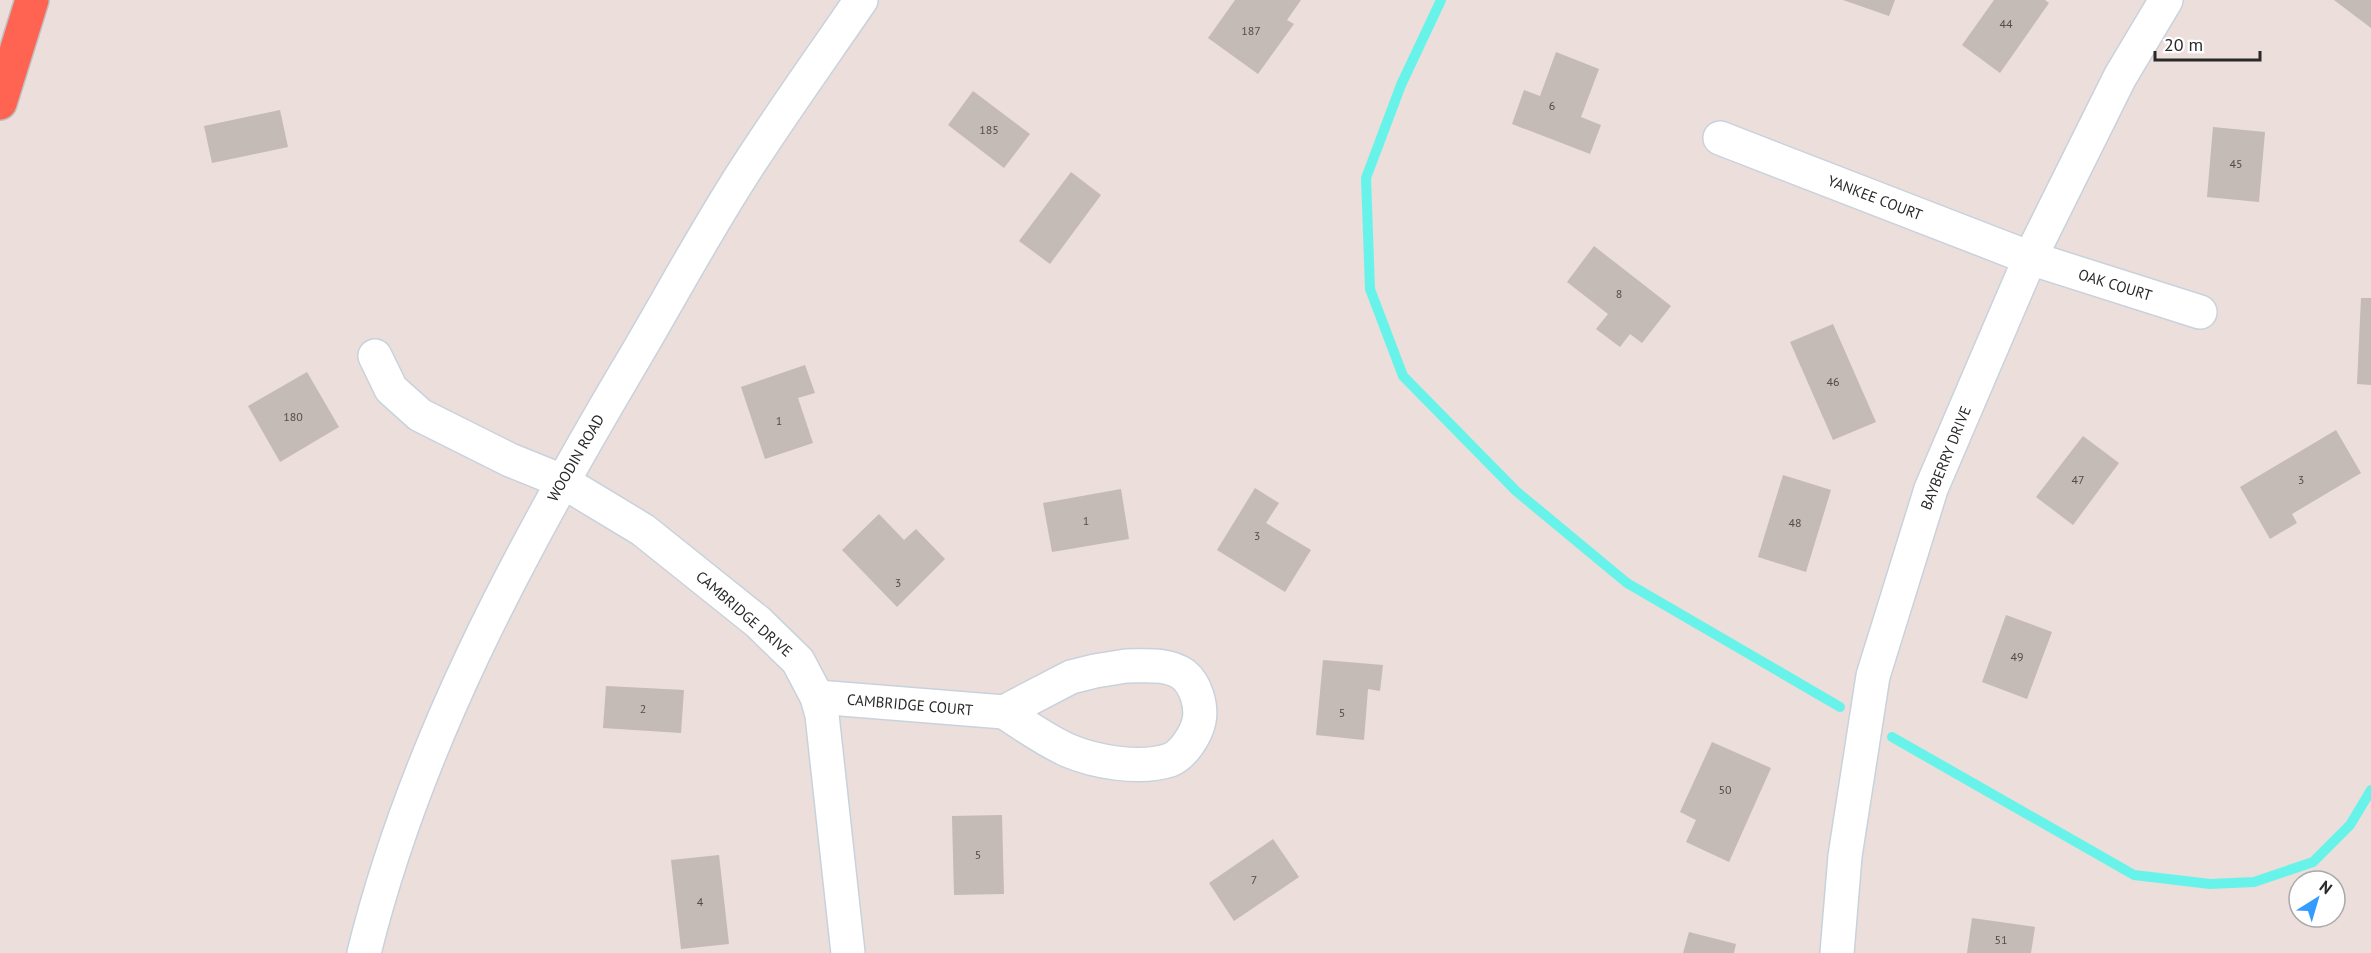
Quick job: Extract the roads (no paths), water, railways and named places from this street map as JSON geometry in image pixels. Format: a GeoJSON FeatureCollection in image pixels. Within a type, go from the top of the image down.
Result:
{"type":"FeatureCollection","features":[{"type":"Feature","properties":{"kind":"highway"},"geometry":{"type":"LineString","coordinates":[[0,103],[32,0]]}},
{"type":"Feature","properties":{"kind":"street","name":"WOODIN ROAD"},"geometry":{"type":"LineString","coordinates":[[364,953],[378,894],[422,774],[490,618],[562,481],[750,163],[861,0]]}},
{"type":"Feature","properties":{"kind":"street","name":"BAYBERRY DRIVE"},"geometry":{"type":"LineString","coordinates":[[1837,953],[1845,856],[1873,676],[1931,489],[2030,258],[2120,77],[2166,0]]}},
{"type":"Feature","properties":{"kind":"street","name":"YANKEE COURT"},"geometry":{"type":"LineString","coordinates":[[1720,138],[2030,258]]}},
{"type":"Feature","properties":{"kind":"street","name":"OAK COURT"},"geometry":{"type":"LineString","coordinates":[[2030,258],[2200,312]]}},
{"type":"Feature","properties":{"kind":"street","name":"CAMBRIDGE DRIVE"},"geometry":{"type":"LineString","coordinates":[[375,356],[391,389],[420,415],[510,460],[562,481],[643,530],[759,622],[798,661],[817,698],[822,715],[848,953]]}},
{"type":"Feature","properties":{"kind":"street","name":"CAMBRIDGE COURT"},"geometry":{"type":"LineString","coordinates":[[817,698],[1004,712],[1068,750],[1114,763],[1143,765],[1172,760],[1189,743],[1198,724],[1200,710],[1197,694],[1184,675],[1161,666],[1126,666],[1095,670],[1071,677],[1004,712]]}},
{"type":"Feature","properties":{"kind":"waterway"},"geometry":{"type":"LineString","coordinates":[[1441,0],[1401,85],[1366,178],[1370,289],[1403,376],[1516,491],[1627,583],[1840,707]]}},
{"type":"Feature","properties":{"kind":"waterway"},"geometry":{"type":"LineString","coordinates":[[1892,737],[2134,875],[2210,884],[2254,882],[2313,862],[2350,825],[2371,790]]}}]}
